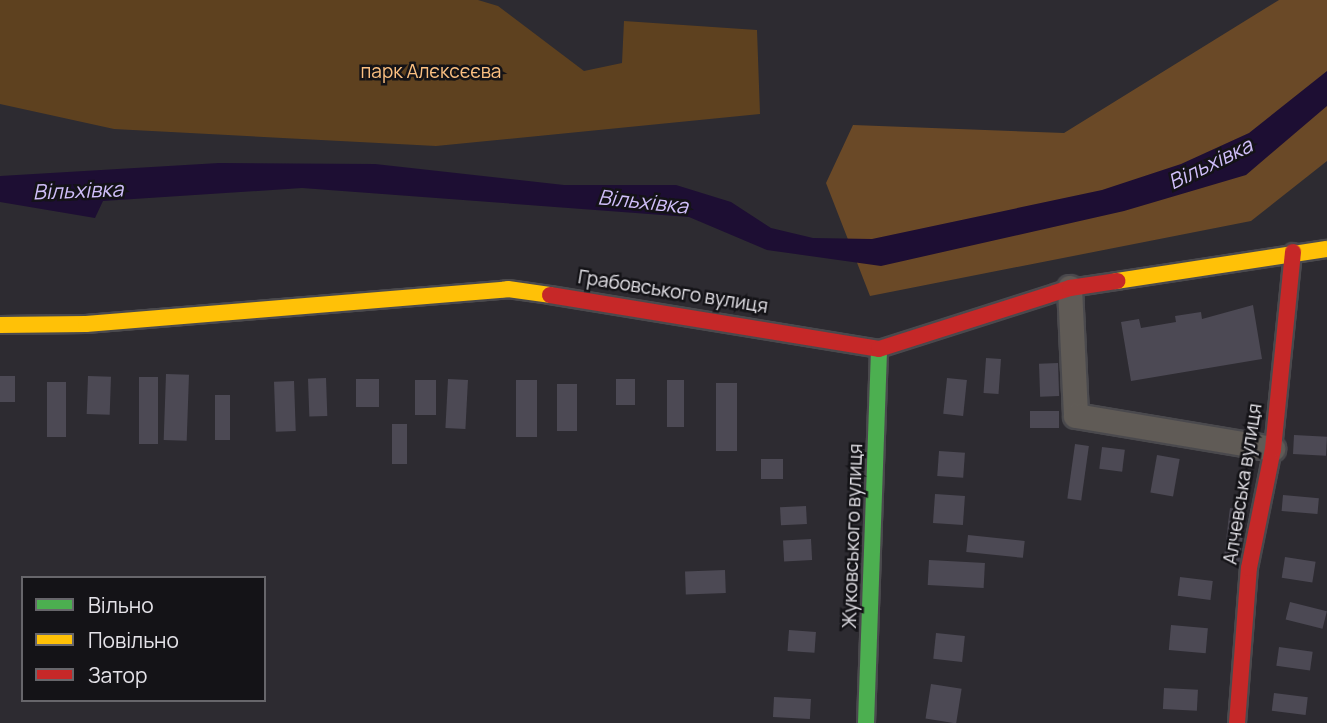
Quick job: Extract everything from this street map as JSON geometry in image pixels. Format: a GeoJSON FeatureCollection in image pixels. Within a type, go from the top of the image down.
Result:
{"type":"FeatureCollection","features":[{"type":"Feature","properties":{"kind":"street","name":"Грабовського вулиця"},"geometry":{"type":"LineString","coordinates":[[0,325],[86,324],[508,289],[691,313],[879,349],[1070,288],[1293,252],[1327,249]]}},
{"type":"Feature","properties":{"kind":"street","name":"Алчевська вулиця"},"geometry":{"type":"LineString","coordinates":[[1237,723],[1250,568],[1273,449],[1293,252]]}},
{"type":"Feature","properties":{"kind":"street"},"geometry":{"type":"LineString","coordinates":[[1070,288],[1076,416],[1273,449]]}},
{"type":"Feature","properties":{"kind":"street","name":"Жуковського вулиця"},"geometry":{"type":"LineString","coordinates":[[866,723],[879,349]]}},
{"type":"Feature","properties":{"kind":"green space","name":"парк Алєксєєва"},"geometry":{"type":"Polygon","coordinates":[[[0,0],[478,0],[498,6],[584,71],[622,63],[624,21],[757,30],[760,114],[436,146],[114,129],[0,104],[0,0]]]}},
{"type":"Feature","properties":{"kind":"shaded area"},"geometry":{"type":"Polygon","coordinates":[[[1279,0],[1327,0],[1327,161],[1251,221],[870,296],[826,183],[853,125],[1064,133],[1279,0]]]}},
{"type":"Feature","properties":{"kind":"water","name":"Вільхівка"},"geometry":{"type":"Polygon","coordinates":[[[1327,71],[1327,106],[1246,175],[1124,211],[881,266],[767,250],[689,217],[302,188],[103,201],[95,218],[0,202],[0,176],[219,163],[375,164],[564,185],[676,185],[731,202],[771,228],[813,238],[872,239],[1102,190],[1181,164],[1249,133],[1327,71]]]}},
{"type":"Feature","properties":{"kind":"building"},"geometry":{"type":"Polygon","coordinates":[[[1253,305],[1262,359],[1131,381],[1121,322],[1139,319],[1141,328],[1176,322],[1175,316],[1201,312],[1202,319],[1253,305]]]}},
{"type":"Feature","properties":{"kind":"building"},"geometry":{"type":"Polygon","coordinates":[[[986,358],[1001,359],[999,394],[984,393],[986,358]]]}},
{"type":"Feature","properties":{"kind":"building"},"geometry":{"type":"Polygon","coordinates":[[[1058,363],[1059,396],[1040,397],[1039,364],[1058,363]]]}},
{"type":"Feature","properties":{"kind":"building"},"geometry":{"type":"Polygon","coordinates":[[[166,374],[189,375],[187,441],[164,440],[166,374]]]}},
{"type":"Feature","properties":{"kind":"building"},"geometry":{"type":"Polygon","coordinates":[[[0,376],[15,376],[15,402],[0,402],[0,376]]]}},
{"type":"Feature","properties":{"kind":"building"},"geometry":{"type":"Polygon","coordinates":[[[88,376],[111,377],[110,415],[87,414],[88,376]]]}},
{"type":"Feature","properties":{"kind":"building"},"geometry":{"type":"Polygon","coordinates":[[[139,377],[158,377],[158,444],[139,444],[139,377]]]}},
{"type":"Feature","properties":{"kind":"building"},"geometry":{"type":"Polygon","coordinates":[[[326,378],[327,416],[309,417],[308,379],[326,378]]]}},
{"type":"Feature","properties":{"kind":"building"},"geometry":{"type":"Polygon","coordinates":[[[947,378],[967,380],[963,416],[943,414],[947,378]]]}},
{"type":"Feature","properties":{"kind":"building"},"geometry":{"type":"Polygon","coordinates":[[[356,379],[379,379],[379,407],[356,407],[356,379]]]}},
{"type":"Feature","properties":{"kind":"building"},"geometry":{"type":"Polygon","coordinates":[[[448,379],[468,380],[465,429],[445,428],[448,379]]]}},
{"type":"Feature","properties":{"kind":"building"},"geometry":{"type":"Polygon","coordinates":[[[616,379],[635,379],[635,405],[616,405],[616,379]]]}},
{"type":"Feature","properties":{"kind":"building"},"geometry":{"type":"Polygon","coordinates":[[[415,380],[436,380],[436,415],[415,415],[415,380]]]}},
{"type":"Feature","properties":{"kind":"building"},"geometry":{"type":"Polygon","coordinates":[[[516,380],[537,380],[537,437],[516,437],[516,380]]]}},
{"type":"Feature","properties":{"kind":"building"},"geometry":{"type":"Polygon","coordinates":[[[667,380],[684,380],[684,427],[667,427],[667,380]]]}},
{"type":"Feature","properties":{"kind":"building"},"geometry":{"type":"Polygon","coordinates":[[[294,381],[296,431],[276,432],[274,382],[294,381]]]}},
{"type":"Feature","properties":{"kind":"building"},"geometry":{"type":"Polygon","coordinates":[[[47,382],[66,382],[66,437],[47,437],[47,382]]]}},
{"type":"Feature","properties":{"kind":"building"},"geometry":{"type":"Polygon","coordinates":[[[716,383],[737,383],[737,451],[716,451],[716,383]]]}},
{"type":"Feature","properties":{"kind":"building"},"geometry":{"type":"Polygon","coordinates":[[[557,384],[577,384],[577,431],[557,431],[557,384]]]}},
{"type":"Feature","properties":{"kind":"building"},"geometry":{"type":"Polygon","coordinates":[[[215,395],[230,395],[230,440],[215,440],[215,395]]]}},
{"type":"Feature","properties":{"kind":"building"},"geometry":{"type":"Polygon","coordinates":[[[1030,411],[1059,411],[1059,428],[1030,428],[1030,411]]]}},
{"type":"Feature","properties":{"kind":"building"},"geometry":{"type":"Polygon","coordinates":[[[392,424],[407,424],[407,464],[392,464],[392,424]]]}},
{"type":"Feature","properties":{"kind":"building"},"geometry":{"type":"Polygon","coordinates":[[[1294,435],[1327,437],[1326,456],[1293,454],[1294,435]]]}},
{"type":"Feature","properties":{"kind":"building"},"geometry":{"type":"Polygon","coordinates":[[[1075,444],[1089,446],[1081,500],[1067,498],[1075,444]]]}},
{"type":"Feature","properties":{"kind":"building"},"geometry":{"type":"Polygon","coordinates":[[[1102,447],[1125,450],[1122,472],[1099,469],[1102,447]]]}},
{"type":"Feature","properties":{"kind":"building"},"geometry":{"type":"Polygon","coordinates":[[[939,451],[965,453],[963,478],[937,476],[939,451]]]}},
{"type":"Feature","properties":{"kind":"building"},"geometry":{"type":"Polygon","coordinates":[[[1157,455],[1180,459],[1173,496],[1150,492],[1157,455]]]}},
{"type":"Feature","properties":{"kind":"building"},"geometry":{"type":"Polygon","coordinates":[[[761,459],[783,459],[783,479],[761,479],[761,459]]]}},
{"type":"Feature","properties":{"kind":"building"},"geometry":{"type":"Polygon","coordinates":[[[935,494],[965,496],[963,525],[933,523],[935,494]]]}},
{"type":"Feature","properties":{"kind":"building"},"geometry":{"type":"Polygon","coordinates":[[[1283,495],[1319,498],[1317,514],[1282,511],[1283,495]]]}},
{"type":"Feature","properties":{"kind":"building"},"geometry":{"type":"Polygon","coordinates":[[[806,506],[807,524],[781,525],[780,507],[806,506]]]}},
{"type":"Feature","properties":{"kind":"building"},"geometry":{"type":"Polygon","coordinates":[[[1230,508],[1246,510],[1239,563],[1224,561],[1230,508]]]}},
{"type":"Feature","properties":{"kind":"building"},"geometry":{"type":"Polygon","coordinates":[[[968,535],[1025,541],[1023,558],[966,552],[968,535]]]}},
{"type":"Feature","properties":{"kind":"building"},"geometry":{"type":"Polygon","coordinates":[[[811,539],[812,560],[784,561],[783,540],[811,539]]]}},
{"type":"Feature","properties":{"kind":"building"},"geometry":{"type":"Polygon","coordinates":[[[1285,557],[1316,562],[1312,583],[1282,578],[1285,557]]]}},
{"type":"Feature","properties":{"kind":"building"},"geometry":{"type":"Polygon","coordinates":[[[929,560],[985,563],[984,588],[928,585],[929,560]]]}},
{"type":"Feature","properties":{"kind":"building"},"geometry":{"type":"Polygon","coordinates":[[[725,570],[726,593],[686,594],[685,571],[725,570]]]}},
{"type":"Feature","properties":{"kind":"building"},"geometry":{"type":"Polygon","coordinates":[[[1180,577],[1213,581],[1210,600],[1178,596],[1180,577]]]}},
{"type":"Feature","properties":{"kind":"building"},"geometry":{"type":"Polygon","coordinates":[[[1290,602],[1327,611],[1323,629],[1286,619],[1290,602]]]}},
{"type":"Feature","properties":{"kind":"building"},"geometry":{"type":"Polygon","coordinates":[[[1171,625],[1208,628],[1206,653],[1169,650],[1171,625]]]}},
{"type":"Feature","properties":{"kind":"building"},"geometry":{"type":"Polygon","coordinates":[[[789,630],[816,632],[814,653],[788,651],[789,630]]]}},
{"type":"Feature","properties":{"kind":"building"},"geometry":{"type":"Polygon","coordinates":[[[936,633],[965,636],[962,662],[933,659],[936,633]]]}},
{"type":"Feature","properties":{"kind":"building"},"geometry":{"type":"Polygon","coordinates":[[[1279,647],[1313,652],[1310,671],[1276,666],[1279,647]]]}},
{"type":"Feature","properties":{"kind":"building"},"geometry":{"type":"Polygon","coordinates":[[[931,684],[962,689],[956,723],[926,719],[931,684]]]}},
{"type":"Feature","properties":{"kind":"building"},"geometry":{"type":"Polygon","coordinates":[[[1164,688],[1198,690],[1197,711],[1163,709],[1164,688]]]}},
{"type":"Feature","properties":{"kind":"building"},"geometry":{"type":"Polygon","coordinates":[[[1274,693],[1308,697],[1306,715],[1272,711],[1274,693]]]}},
{"type":"Feature","properties":{"kind":"building"},"geometry":{"type":"Polygon","coordinates":[[[774,697],[811,699],[810,719],[773,717],[774,697]]]}},
{"type":"Feature","properties":{"kind":"traffic: fast"},"geometry":{"type":"LineString","coordinates":[[866,723],[879,349]]}},
{"type":"Feature","properties":{"kind":"traffic: slow"},"geometry":{"type":"LineString","coordinates":[[1117,281],[1327,249]]}},
{"type":"Feature","properties":{"kind":"traffic: slow"},"geometry":{"type":"LineString","coordinates":[[0,325],[86,324],[508,289],[550,295]]}},
{"type":"Feature","properties":{"kind":"traffic: jam"},"geometry":{"type":"LineString","coordinates":[[1237,723],[1249,568],[1273,449],[1293,252]]}},
{"type":"Feature","properties":{"kind":"traffic: jam"},"geometry":{"type":"LineString","coordinates":[[550,295],[879,349],[1070,288],[1117,281]]}}]}
